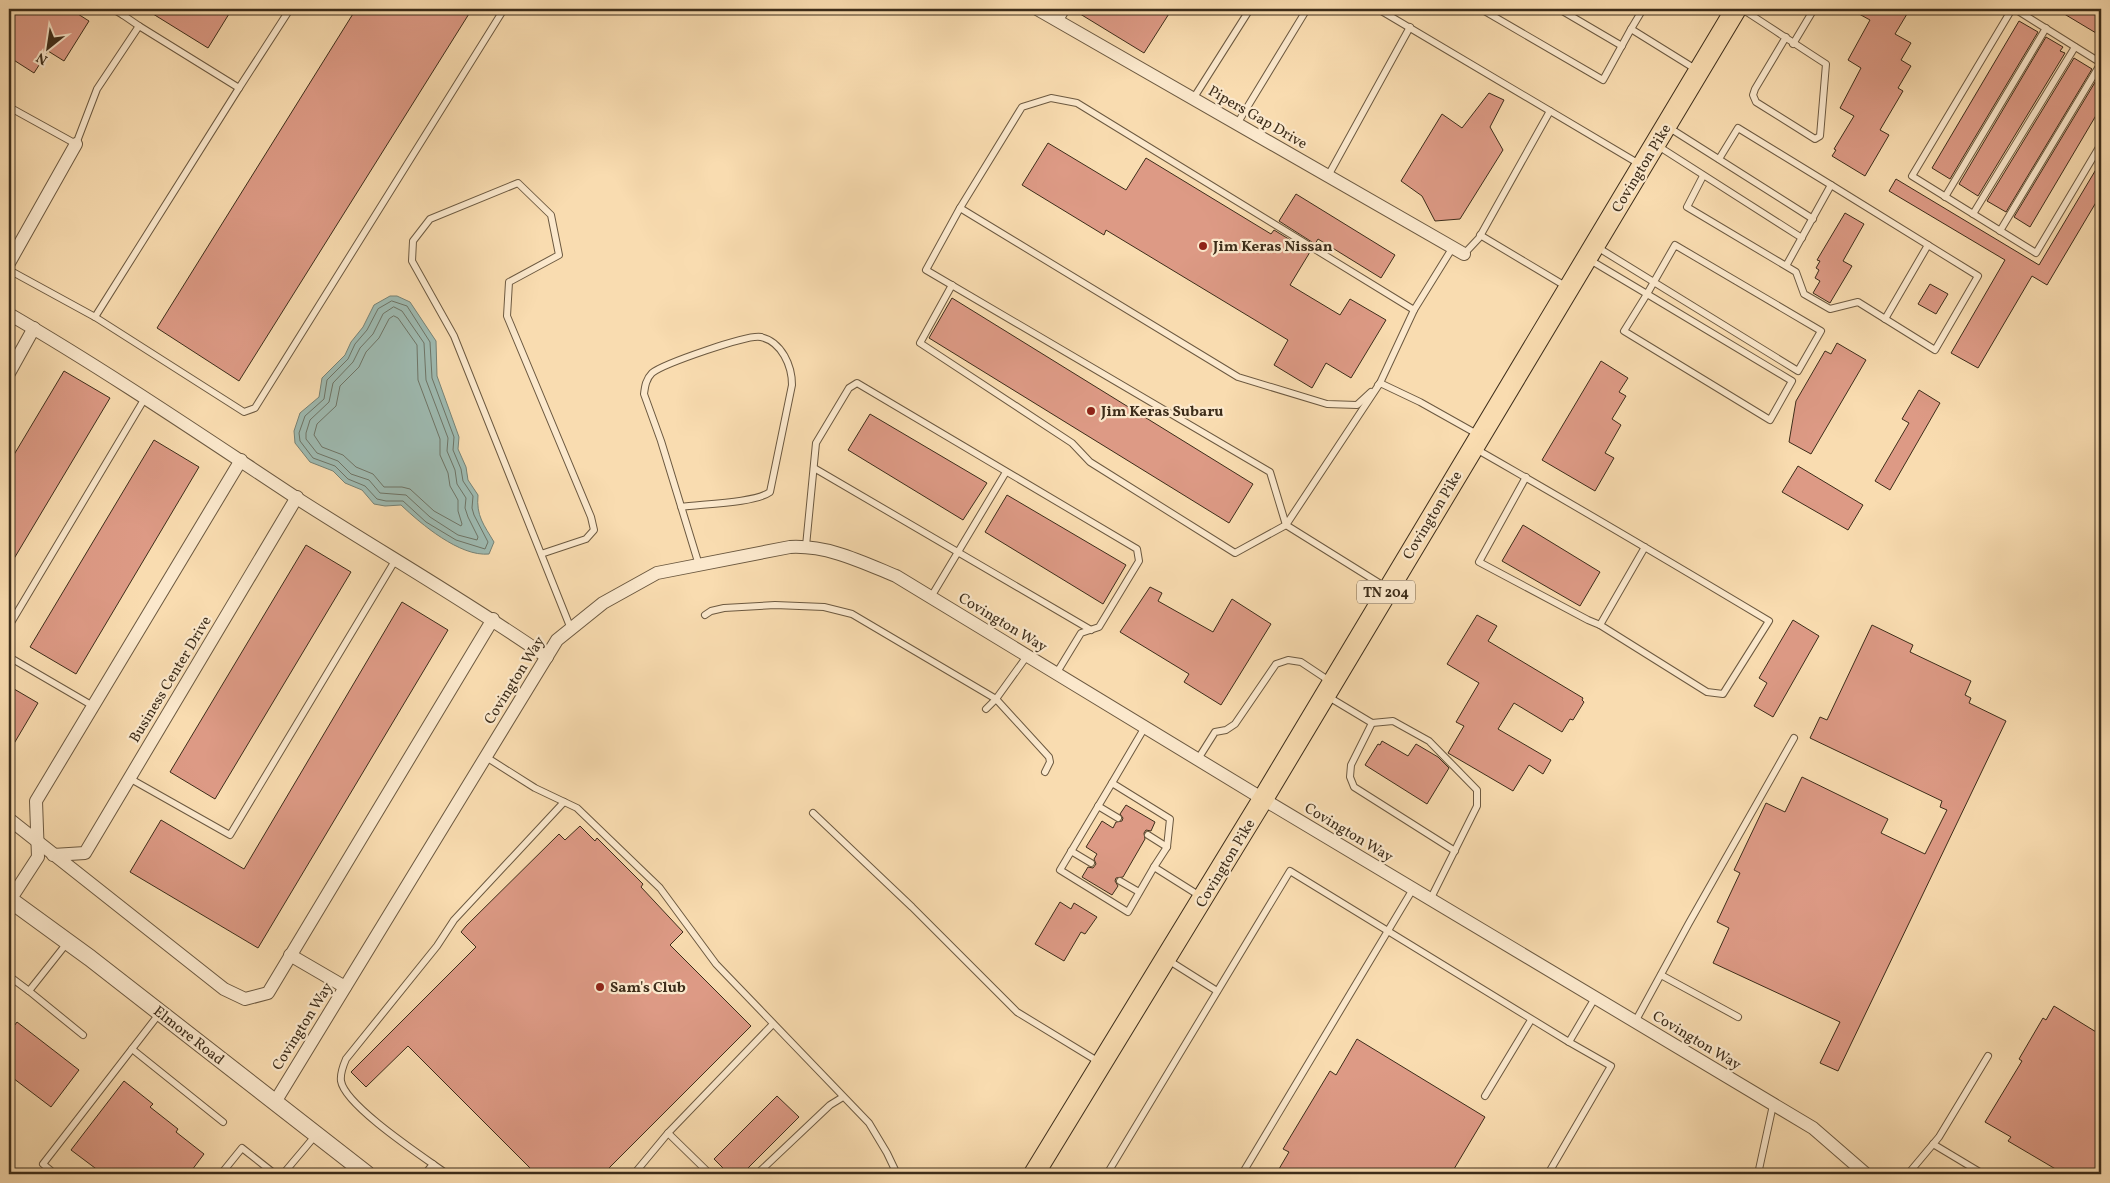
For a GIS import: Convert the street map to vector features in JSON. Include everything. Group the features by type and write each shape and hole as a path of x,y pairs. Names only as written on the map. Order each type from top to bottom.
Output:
{"main road":[{"name":"Covington Pike","path":"1034,1174 1263,800 1736,9"}],"street":[{"name":"Pipers Gap Drive","path":"1036,9 1458,251"},
{"path":"9,263 76,144"},
{"path":"9,314 493,619 547,657"},
{"path":"9,373 34,328"},
{"path":"9,899 38,857 36,801 241,460"},
{"name":"Business Center Drive","path":"38,857 85,852 297,497"},
{"name":"Covington Way","path":"275,1102 557,640 603,603 657,573 790,547 806,546 839,553 896,576 1263,800 1813,1128 1866,1174"},
{"path":"9,819 57,855 224,989 245,999 268,993 493,619"},
{"name":"Elmore Road","path":"9,899 68,942 367,1174"},
{"path":"290,955 346,987"}],"lane":[{"path":"113,9 239,88"},
{"path":"124,15 128,9"},
{"path":"95,317 290,9"},
{"path":"9,270 95,317 244,412 255,408 504,9"},
{"path":"1059,22 1067,9"},
{"path":"1193,99 1250,9"},
{"path":"1237,124 1307,9"},
{"path":"1378,9 1642,166"},
{"path":"1480,9 1603,80 1643,9"},
{"path":"1559,9 1622,46"},
{"path":"1742,9 1786,37 1793,44 1826,64 1820,136 1815,139 1756,102 1752,96 1786,37"},
{"path":"1793,44 1814,9"},
{"path":"2000,231 2101,63 2013,9 1912,176 1945,197 1973,214 2000,231 2036,253 2101,144"},
{"path":"9,108 76,144 97,89 139,26"},
{"path":"1328,176 1410,28"},
{"path":"1945,197 2046,28"},
{"path":"1631,29 1698,71"},
{"path":"1973,214 2075,47"},
{"path":"1388,589 1286,525 1270,472 926,270 960,208 1022,107 1052,98 1077,103 1414,310"},
{"path":"952,285 920,343 1072,443 1090,462 1235,553 1286,525 1380,383 1414,310 1458,251 1480,235 1550,111"},
{"path":"1666,126 1813,219"},
{"path":"1703,176 1687,207 1796,272 1804,294 1830,310 1858,302 1935,350 1978,276 1738,128 1719,159"},
{"path":"1654,144 1802,238"},
{"path":"541,554 586,539 594,530 591,517 507,316 508,282 559,255 551,215 518,183 430,219 413,241 412,261 454,336 541,554 571,629"},
{"path":"1786,266 1831,185"},
{"path":"960,208 1238,377 1327,404 1358,405 1380,383"},
{"path":"1480,235 1568,288"},
{"path":"1675,245 1821,332 1770,420 1624,331 1654,283 1675,245"},
{"path":"1885,319 1928,245"},
{"path":"1590,252 1654,283 1798,371"},
{"path":"1590,252 1646,294 1792,381"},
{"path":"682,507 752,499 764,496 770,492 792,384 792,371 788,360 768,340 756,336 698,353 659,368 648,379 644,394 661,441 699,564"},
{"path":"1380,383 1420,402 1526,477 1769,622 1723,694 1708,692 1600,625 1479,562 1526,477"},
{"path":"806,546 816,443 849,388 858,384 1137,549 1139,561 1099,627 1081,634 1056,674"},
{"path":"9,626 145,398"},
{"path":"814,468 1091,630"},
{"path":"931,597 1006,472"},
{"path":"1600,625 1645,547"},
{"path":"129,778 230,836 396,559"},
{"path":"705,615 711,611 724,608 775,604 824,606 852,614 996,699 1049,757 1050,762 1045,772"},
{"path":"986,709 996,699 1027,656"},
{"path":"9,657 93,706"},
{"path":"1198,760 1216,732 1226,730 1235,724 1276,664 1288,660 1300,662 1329,689 1372,723 1393,721 1429,741 1477,790 1477,806 1430,900"},
{"path":"1372,723 1351,765 1350,777 1354,787 1455,851"},
{"path":"1112,783 1170,819 1167,847 1128,912 1060,870 1071,851 1145,728"},
{"path":"1635,1022 1794,738"},
{"path":"486,757 525,782 577,808 660,888 716,964 869,1123 887,1152 897,1174"},
{"path":"446,1174 356,1106 341,1082 346,1059 436,946 454,920 564,802"},
{"path":"1098,806 1118,818"},
{"path":"813,813 912,907 1017,1012 1102,1064"},
{"path":"1148,835 1167,847"},
{"path":"1071,851 1091,863"},
{"path":"1154,868 1203,898"},
{"path":"1107,1174 1290,871 1531,1020 1611,1066 1548,1174"},
{"path":"1120,881 1139,892"},
{"path":"1242,1174 1414,890"},
{"path":"29,991 68,942"},
{"path":"1166,959 1217,991"},
{"path":"1661,975 1738,1017"},
{"path":"9,976 83,1035"},
{"path":"1568,1042 1595,998"},
{"path":"55,1174 43,1164 160,1013"},
{"path":"1485,1096 1531,1020"},
{"path":"634,1174 668,1133 773,1024"},
{"path":"132,1049 223,1122"},
{"path":"1908,1174 1932,1144 1988,1056"},
{"path":"757,1174 830,1105 843,1097"},
{"path":"1758,1174 1773,1105"},
{"path":"668,1133 710,1174"},
{"path":"284,1174 316,1134"},
{"path":"1932,1144 1983,1174"},
{"path":"221,1174 242,1148 275,1174"},
{"path":"425,1174 432,1164"}],"water":[{"path":"390,296 397,296 410,302 436,341 437,376 459,437 458,449 466,467 468,480 478,495 478,509 482,520 494,542 489,554 478,554 454,545 430,530 401,505 385,506 374,504 362,490 345,483 333,471 310,462 295,443 294,431 300,413 319,397 322,378 345,355 351,342 363,327 374,305"}],"building":[{"path":"9,9 70,9 89,21 64,61 48,51 34,73 9,57"},
{"path":"145,9 232,9 208,48"},
{"path":"356,9 472,9 239,381 157,328"},
{"path":"1072,9 1172,9 1144,53"},
{"path":"1850,9 1910,9 1895,34 1911,43 1901,60 1911,66 1898,88 1903,91 1880,130 1889,135 1865,176 1832,156 1836,150 1834,149 1854,116 1840,108 1861,68 1848,60 1870,20"},
{"path":"2056,9 2095,9 2101,13 2101,36"},
{"path":"2019,21 2038,32 1950,179 1932,168"},
{"path":"2046,37 2063,47 2060,51 2065,53 1978,196 1959,184"},
{"path":"2074,58 2092,69 2006,212 1987,201"},
{"path":"2100,74 2101,107 2030,227 2014,217"},
{"path":"1489,93 1504,100 1490,127 1503,150 1460,219 1435,221 1422,196 1401,181 1442,114 1462,128"},
{"path":"1048,143 1126,190 1146,158 1271,234 1274,230 1310,252 1290,285 1340,315 1350,299 1386,320 1351,378 1326,363 1312,388 1274,365 1288,340 1106,230 1104,235 1022,185"},
{"path":"2101,161 2101,194 2047,285 2032,276 1978,368 1951,353 2005,260 1889,191 1896,179 2039,265"},
{"path":"1296,194 1395,255 1381,278 1318,239 1315,244 1279,221"},
{"path":"1845,213 1864,224 1843,261 1852,266 1830,303 1813,293 1820,281 1815,278 1819,270 1816,268 1820,261 1817,260"},
{"path":"1930,284 1948,294 1936,314 1918,304"},
{"name":"Jim Keras Subaru","path":"952,298 1253,484 1229,523 929,338"},
{"path":"1837,343 1866,360 1811,454 1789,442 1796,401 1825,351 1831,354"},
{"path":"1601,361 1628,378 1619,392 1626,396 1612,419 1621,425 1605,453 1614,458 1595,491 1542,460"},
{"path":"64,371 110,398 9,567 9,463"},
{"path":"1919,390 1940,403 1890,490 1875,481 1909,423 1902,419"},
{"path":"870,414 987,483 963,520 848,450"},
{"path":"154,440 199,467 76,674 30,647"},
{"path":"1798,466 1863,505 1848,530 1782,492"},
{"path":"1007,495 1126,565 1103,604 985,532"},
{"path":"1523,525 1600,572 1580,606 1502,561"},
{"path":"306,545 351,572 215,799 170,772"},
{"path":"1150,587 1162,593 1158,601 1213,632 1232,599 1271,624 1221,705 1184,682 1189,674 1120,632"},
{"path":"402,602 448,630 258,948 130,872 161,820 244,869"},
{"path":"1477,615 1497,626 1488,641 1583,698 1584,702 1573,720 1570,719 1562,732 1514,703 1498,729 1551,760 1543,774 1529,765 1513,791 1448,753 1464,726 1456,722 1479,683 1447,664"},
{"path":"1793,620 1819,636 1773,717 1754,706 1767,683 1759,678"},
{"path":"1872,625 1913,645 1910,652 1971,681 1965,695 1971,698 1969,703 2006,721 1838,1071 1820,1063 1840,1022 1713,963 1729,928 1717,922 1740,873 1734,870 1766,803 1785,812 1802,777 1888,819 1881,833 1925,854 1947,810 1940,807 1942,801 1810,738 1820,717 1827,720"},
{"path":"9,686 38,703 9,752"},
{"path":"1382,741 1408,756 1416,744 1438,757 1449,768 1427,804 1365,765 1378,744 1380,745"},
{"path":"1126,805 1155,822 1151,831 1146,830 1144,833 1145,839 1123,877 1116,878 1115,881 1118,886 1112,895 1082,877 1088,867 1093,868 1096,864 1094,859 1097,854 1086,847 1102,821 1113,828 1116,822 1122,821 1123,818 1120,814"},
{"path":"580,826 595,841 597,838 643,884 641,887 683,932 670,945 751,1026 603,1174 536,1174 408,1046 366,1087 351,1072 476,947 461,932 466,926 559,834 565,840"},
{"path":"1060,902 1071,909 1074,903 1097,917 1085,934 1081,932 1064,961 1035,944"},
{"path":"2054,1006 2101,1035 2101,1174 2064,1174 2008,1141 2011,1137 1985,1122 2022,1061 2019,1059 2043,1018 2046,1020"},
{"path":"17,1022 79,1070 51,1107 9,1075 9,1033"},
{"path":"1357,1039 1485,1117 1451,1174 1276,1174 1289,1152 1283,1149 1330,1071 1336,1075"},
{"path":"124,1081 153,1104 150,1107 178,1129 176,1132 204,1154 189,1174 103,1174 71,1150"},
{"path":"777,1096 799,1117 742,1174 729,1174 714,1159"}],"place":[{"name":"Jim Keras Nissan","path":"1203,246"},
{"name":"Jim Keras Subaru","path":"1091,411"},
{"name":"Sam's Club","path":"600,987"}]}
